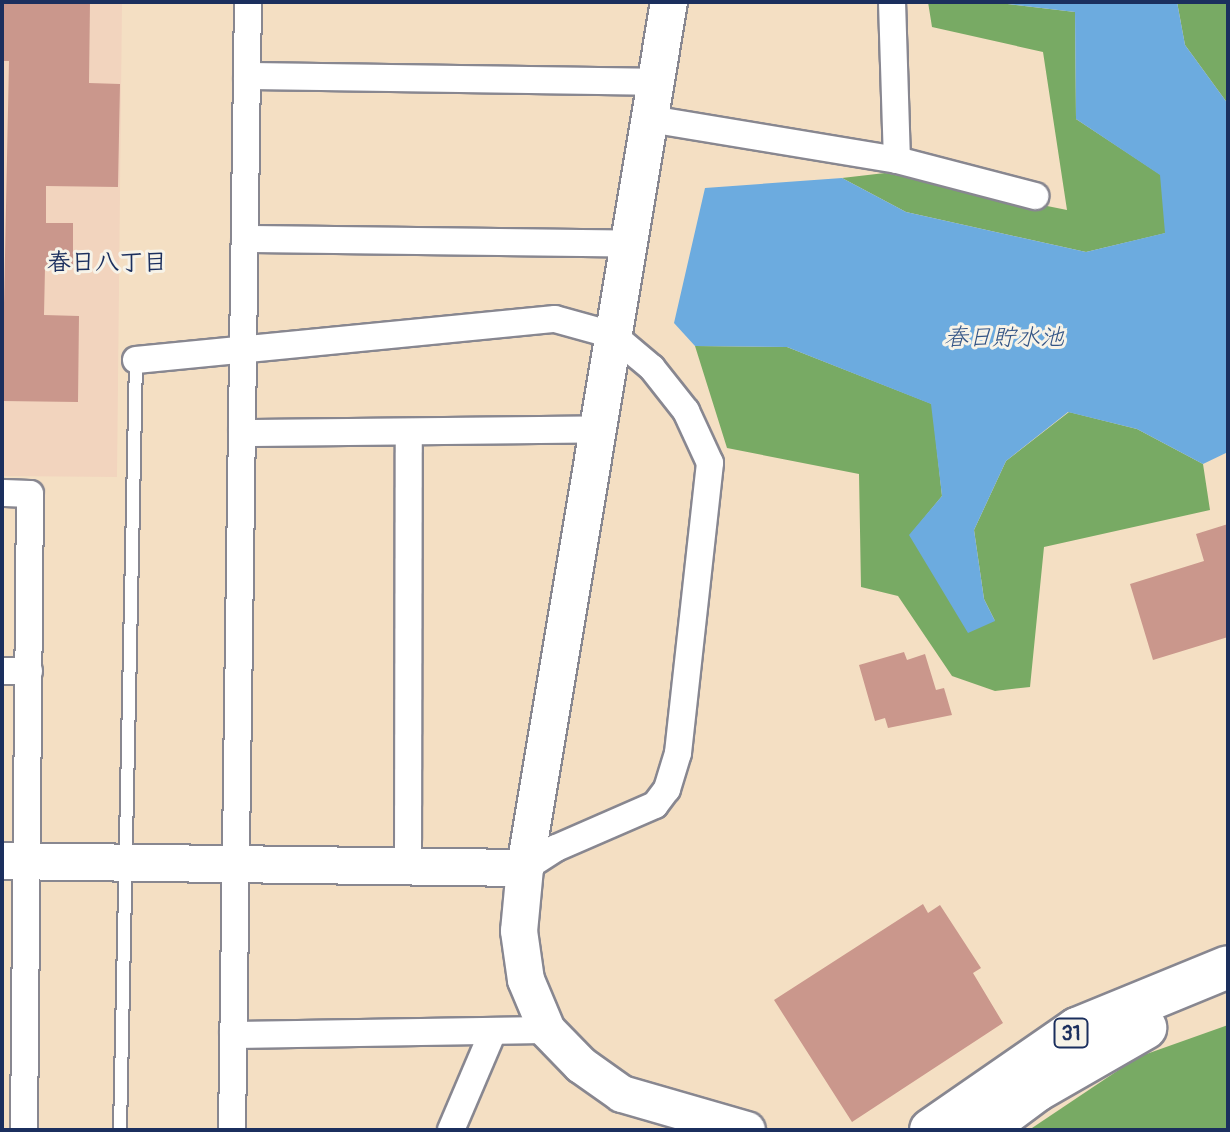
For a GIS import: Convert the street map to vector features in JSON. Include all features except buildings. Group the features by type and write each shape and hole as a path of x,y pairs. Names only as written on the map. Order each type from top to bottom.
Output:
{"main road":[{"name":"31","path":"931,1130 1077,1029 1228,967"},
{"name":"31","path":"983,1130 1112,1043 1228,994"}],"street":[{"path":"232,1130 248,2"},
{"path":"669,2 525,868 521,944 526,980 547,1030 581,1065 622,1094 747,1130"},
{"path":"892,2 897,160"},
{"path":"247,76 655,82"},
{"path":"650,119 897,160 1035,196"},
{"path":"245,239 630,244"},
{"path":"14,861 525,868 556,848 655,805 667,789 678,753 710,463 686,411 652,368 613,335 555,319 244,352 136,360"},
{"path":"242,433 598,429"},
{"path":"408,865 409,432"},
{"path":"2,493 30,494 29,671 14,861 14,1038 24,1130"},
{"path":"2,671 29,671"},
{"path":"233,1035 492,1034 547,1030"},
{"path":"451,1130 492,1034"}],"lane":[{"path":"120,1130 136,360"}],"shaded area":[{"path":"2,2 122,2 117,477 2,476"}],"green space":[{"path":"928,2 991,2 1075,12 1076,119 1161,175 1166,233 1086,252 906,212 842,178 885,173 1067,210 1043,52 932,27"},
{"path":"1177,2 1228,2 1228,104 1185,45"},
{"path":"695,346 787,347 932,404 942,496 910,535 995,621 984,599 974,530 1006,461 1069,412 1137,429 1203,464 1210,510 1044,547 1030,687 995,691 952,676 898,596 861,587 859,474 727,448"},
{"path":"1228,1025 1228,1130 1029,1130 1138,1057"}],"water":[{"name":"春日貯水池","path":"991,2 1177,2 1185,45 1228,104 1228,452 1203,464 1137,429 1068,412 1006,461 974,530 984,599 995,621 968,633 909,535 942,496 931,404 787,347 695,346 674,323 705,188 842,178 906,212 1086,252 1165,233 1160,175 1076,119 1075,12"}],"district":[{"name":"春日八丁目","path":"107,263"}]}
